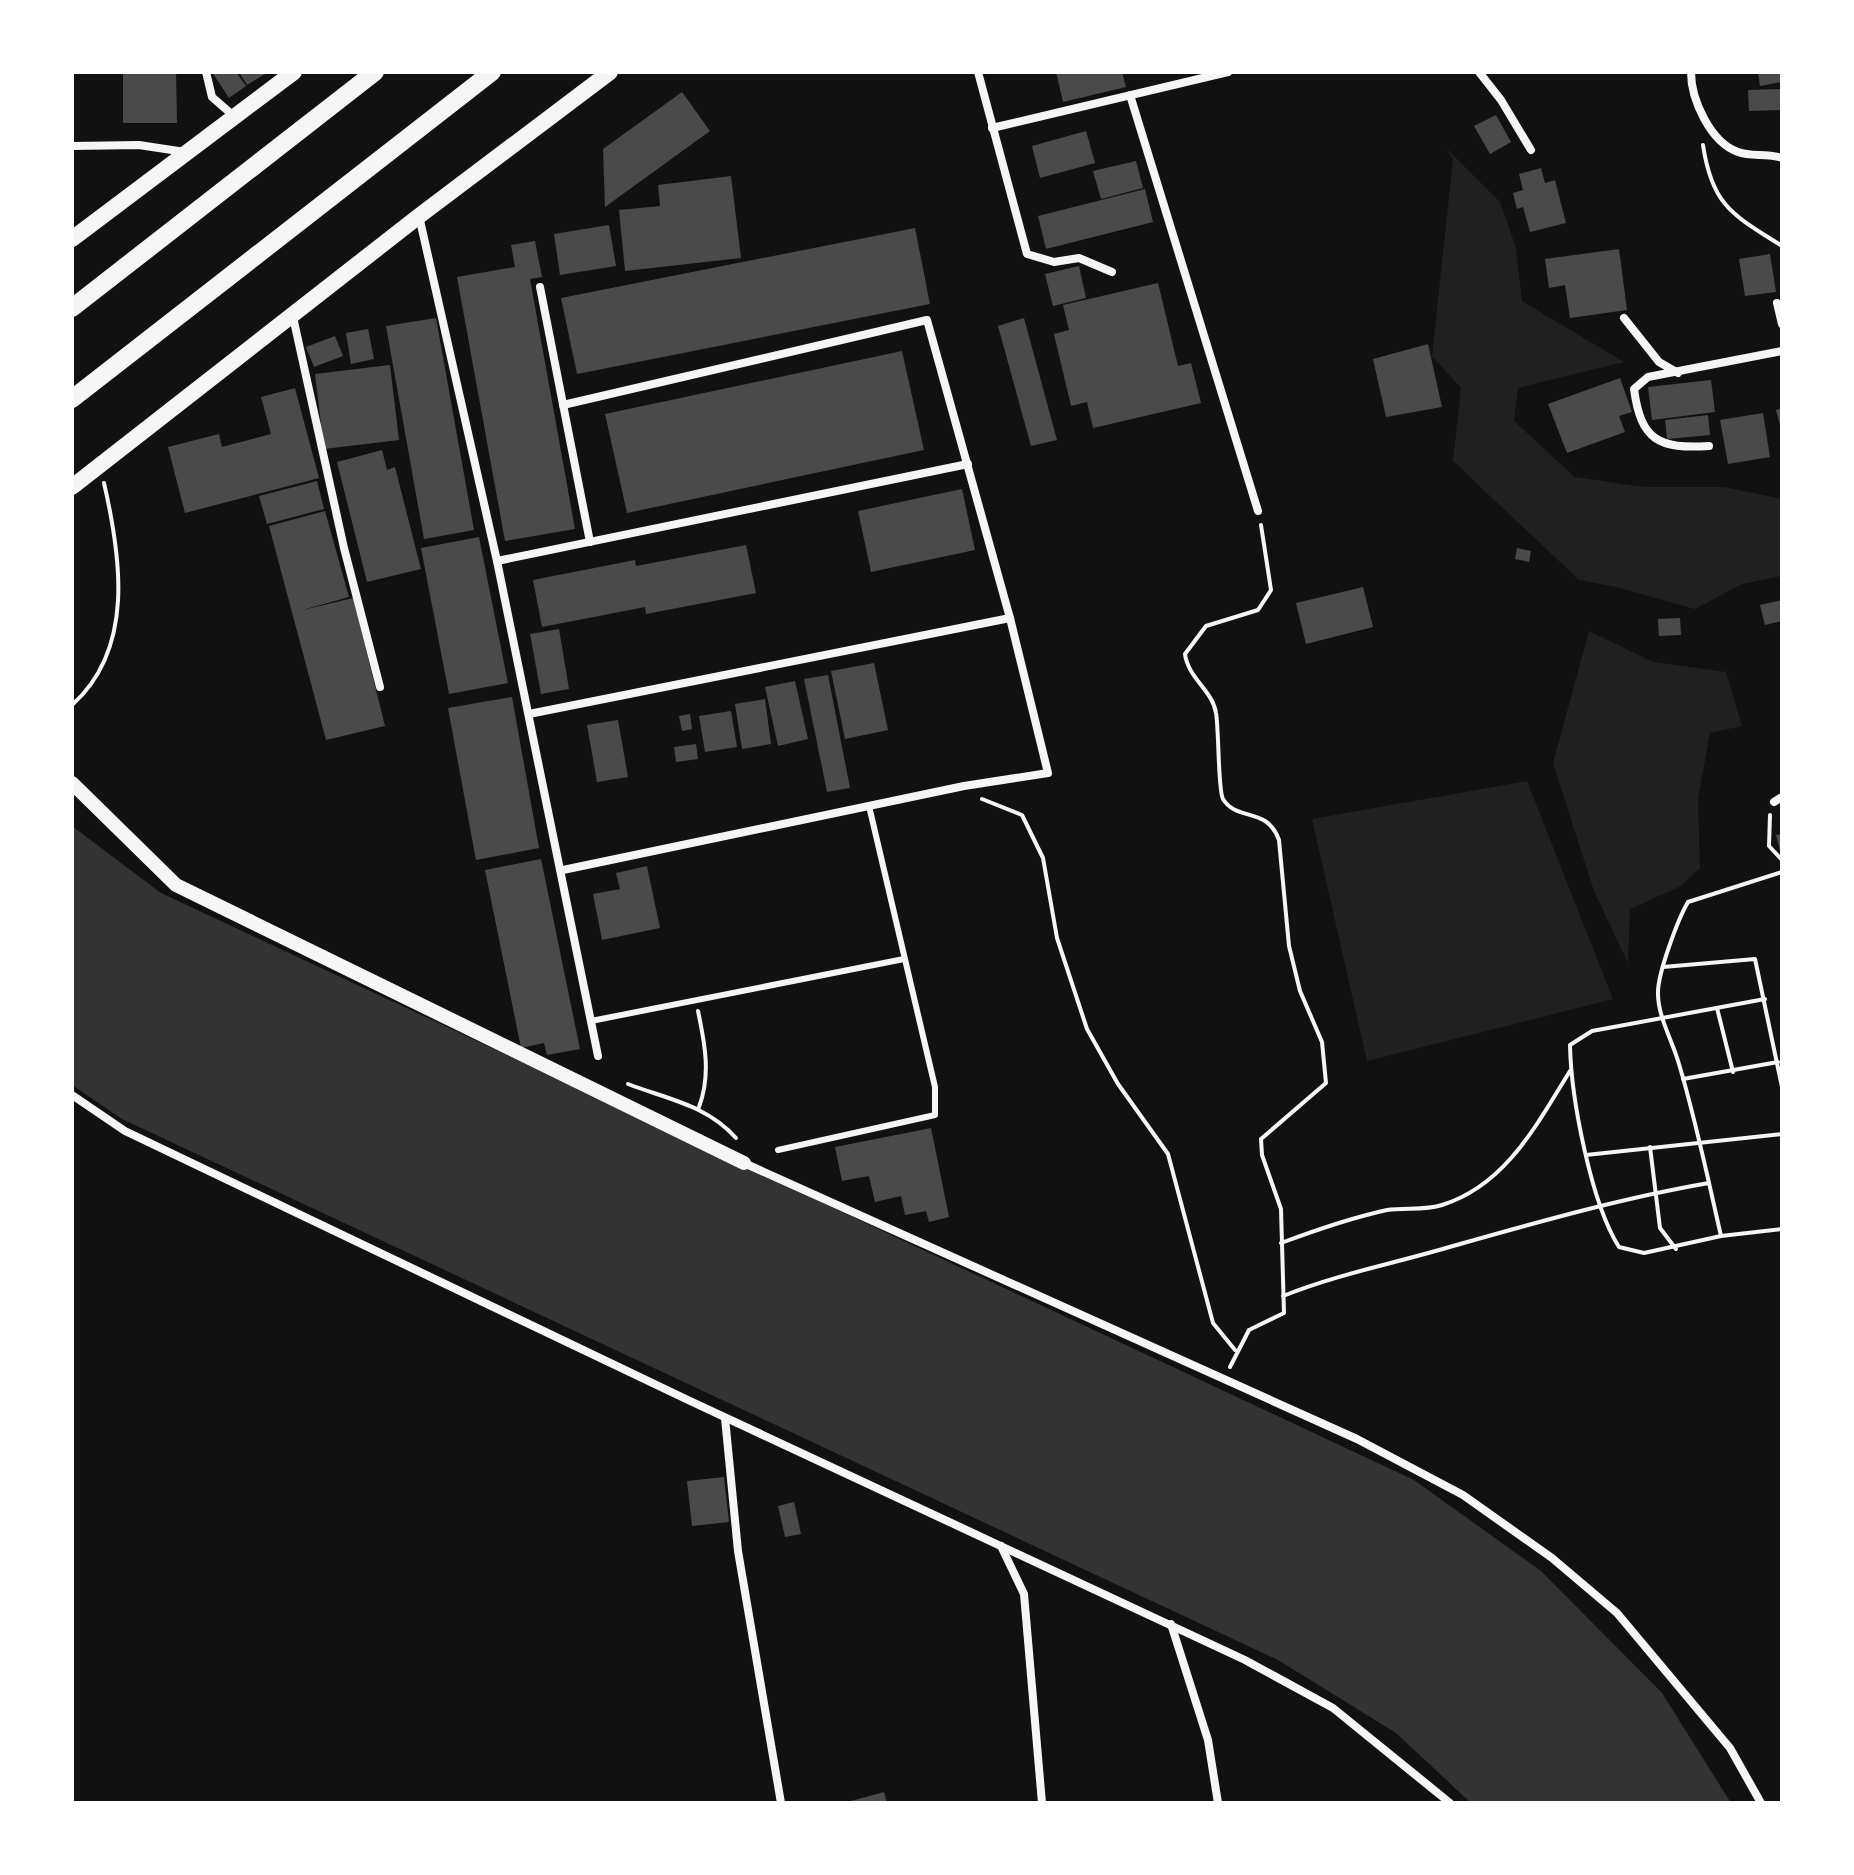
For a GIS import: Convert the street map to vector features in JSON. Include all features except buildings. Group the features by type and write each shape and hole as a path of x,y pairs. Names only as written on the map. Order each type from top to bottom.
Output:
{"main road":[{"path":"74,236 237,119 294,72"},
{"path":"72,308 375,72"},
{"path":"72,399 492,72"},
{"path":"72,487 419,216 610,72"}],"street":[{"path":"206,72 212,97 237,119"},
{"path":"978,72 1027,254 1054,262 1079,258 1112,272"},
{"path":"992,128 1228,72"},
{"path":"1479,72 1501,100 1531,150"},
{"path":"1691,72 1691,88 1721,143 1740,153 1767,153 1782,158"},
{"path":"1130,95 1258,511"},
{"path":"72,146 139,145 186,153"},
{"path":"419,216 563,870 598,1056"},
{"path":"540,287 590,542"},
{"path":"1777,303 1782,324"},
{"path":"293,317 344,548 380,687"},
{"path":"1624,318 1659,362 1678,373"},
{"path":"563,405 927,320 1010,618 1048,773 964,786 563,870"},
{"path":"1709,446 1683,448 1661,444 1647,432 1637,410 1634,389 1648,377 1782,351"},
{"path":"497,561 968,464"},
{"path":"529,714 1010,618"},
{"path":"72,783 176,885 744,1163 1357,1439 1463,1495 1552,1558 1617,1613 1677,1680 1730,1748 1761,1803"},
{"path":"72,1095 125,1131 725,1418 1171,1624 1333,1708 1450,1803"},
{"path":"725,1418 738,1551 781,1803"},
{"path":"1001,1545 1024,1594 1042,1803"},
{"path":"1171,1624 1208,1740 1218,1803"}],"lane":[{"path":"778,1150 935,1115 935,1087 869,806"},
{"path":"591,1021 904,959"}],"path":[{"path":"1701,134 1713,189 1747,224 1782,246"},
{"path":"72,705 83,695 102,666 116,627 119,582 116,537 100,465"},
{"path":"1225,1380 1236,1350 1249,1330 1284,1313 1281,1209 1262,1155 1261,1139 1326,1083 1322,1042 1300,991 1289,946 1282,859 1275,828 1253,813 1232,809 1221,797 1216,710 1187,665 1185,654 1206,626 1258,610 1271,590 1258,511"},
{"path":"964,786 990,805 1022,815 1043,858 1057,938 1087,1029 1118,1084 1168,1154 1213,1323 1236,1350"},
{"path":"1778,799 1768,824 1769,846 1782,860"},
{"path":"1721,1236 1683,1079 1657,995 1663,967 1673,946 1676,923 1688,902 1782,872"},
{"path":"1663,967 1755,959 1782,1087"},
{"path":"1765,999 1592,1031 1570,1045 1571,1071 1599,1206 1604,1223 1619,1247 1644,1253 1676,1249 1721,1236 1782,1229"},
{"path":"695,1001 705,1043 707,1086 699,1107"},
{"path":"1717,1008 1733,1072"},
{"path":"1683,1079 1778,1062"},
{"path":"1281,1243 1332,1223 1390,1210 1440,1206 1482,1186 1523,1148 1571,1071"},
{"path":"1586,1155 1782,1134"},
{"path":"1650,1147 1653,1193 1660,1228 1676,1249"},
{"path":"1283,1296 1331,1277 1599,1206 1709,1183"}],"shaded area":[{"path":"1445,147 1500,202 1516,248 1522,301 1624,362 1518,388 1514,421 1575,477 1643,487 1724,487 1782,499 1781,576 1742,584 1695,609 1579,580 1453,461 1461,388 1432,356 1453,159"},
{"path":"1589,631 1653,662 1726,672 1742,726 1710,733 1698,799 1700,868 1681,886 1630,909 1628,963 1594,891 1553,763"},
{"path":"1527,781 1613,999 1367,1061 1312,819"},
{"path":"72,826 161,893 1414,1480 1541,1571 1662,1693 1731,1803 1471,1803 1396,1733 1278,1660 122,1119 72,1085"}]}
